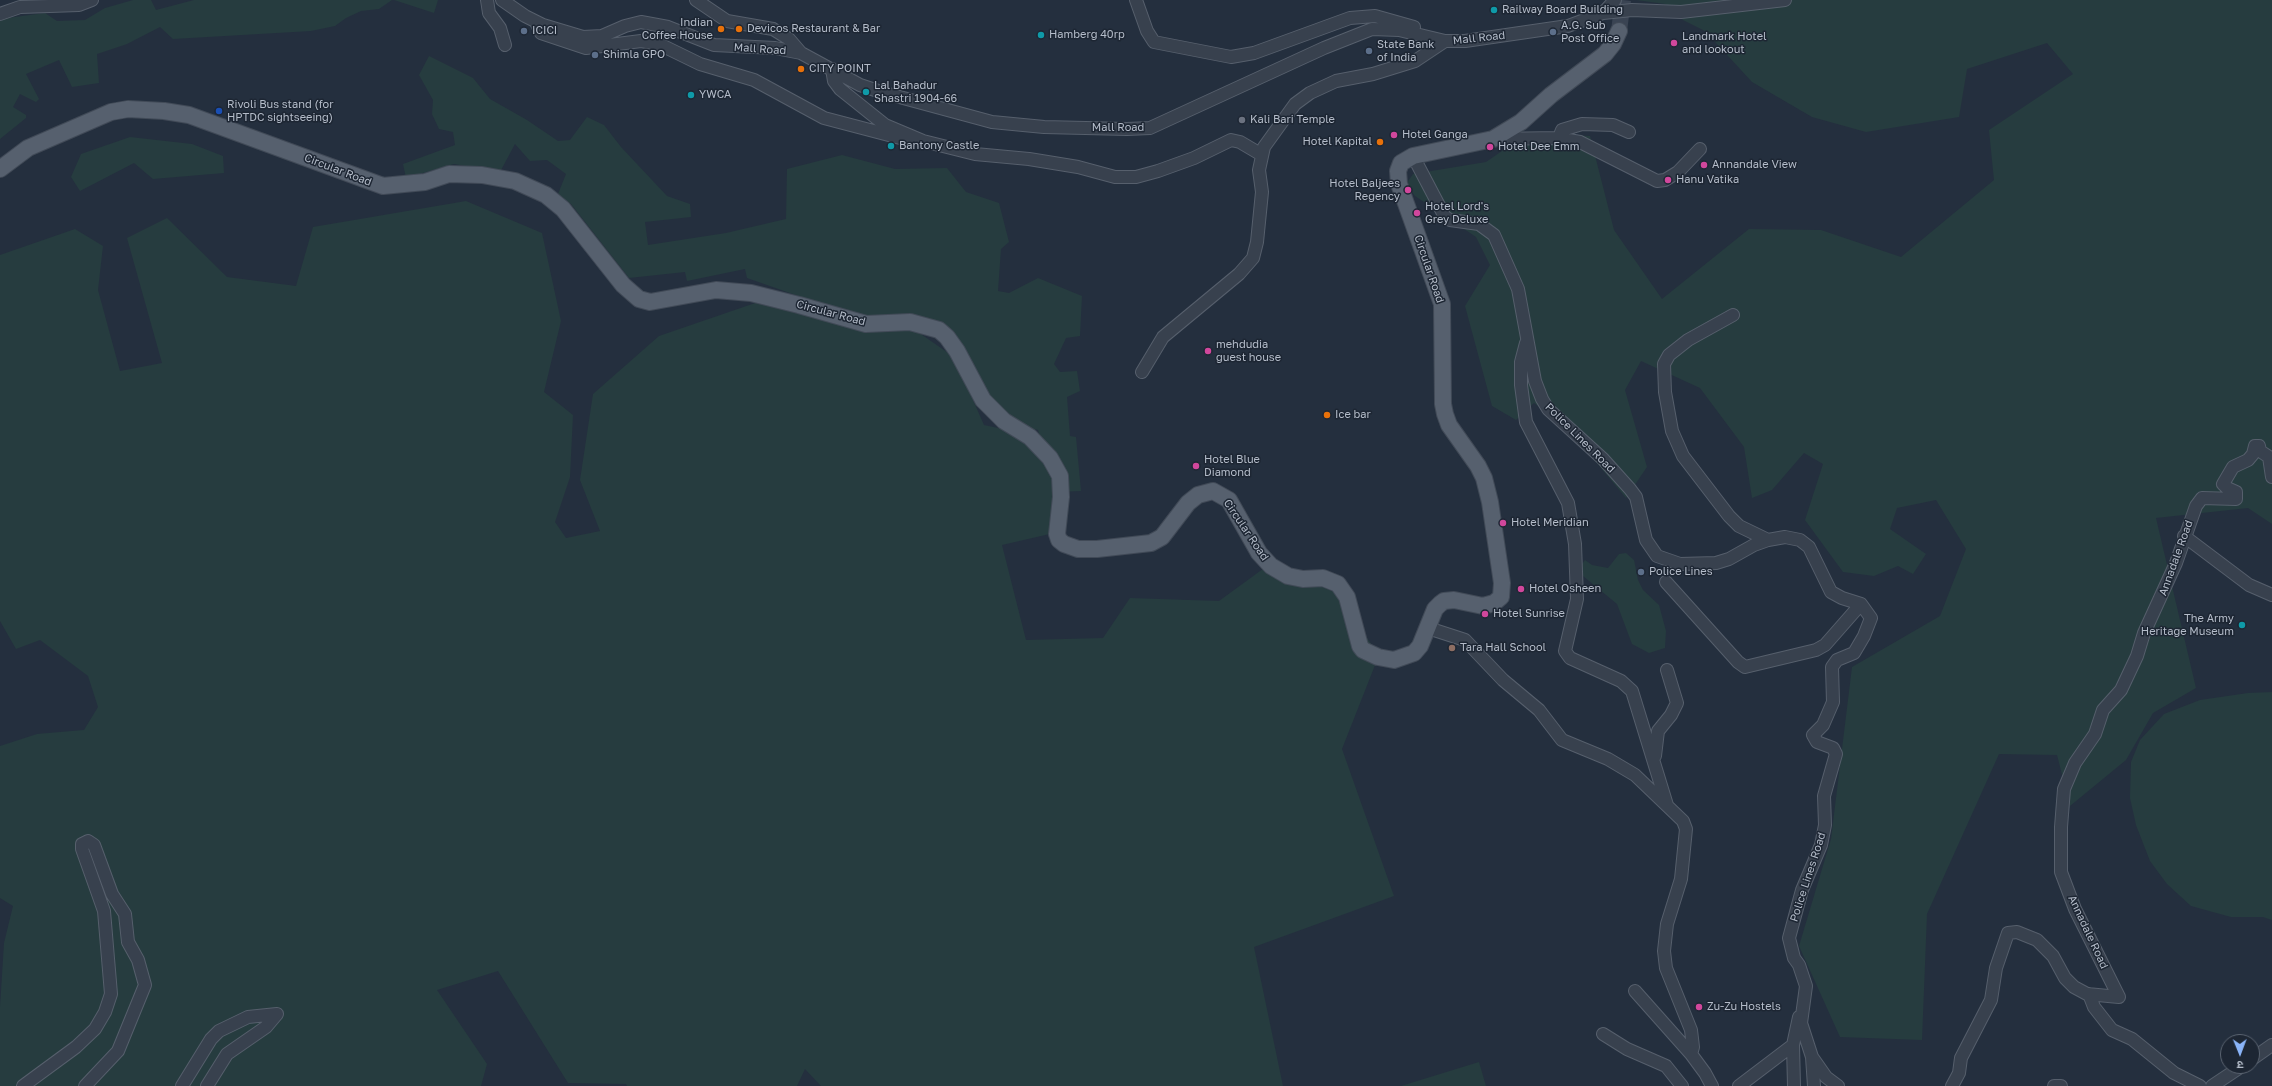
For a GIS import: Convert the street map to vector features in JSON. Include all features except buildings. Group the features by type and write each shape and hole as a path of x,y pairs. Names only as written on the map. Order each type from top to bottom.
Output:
{"main road":[{"path":"1413,156 1493,138 1521,122 1550,95 1605,54 1613,44 1619,31"},
{"name":"Circular Road","path":"0,169 28,148 111,112 128,109 144,109 189,115 383,186 426,182 450,174 482,175 515,181 546,196 563,209 623,285 639,299 650,302 660,302 716,290 751,293 866,324 910,322 939,330 948,337 957,351 983,400 1004,421 1030,437 1050,458 1060,476 1061,497 1057,534 1059,540 1064,544 1078,549 1096,549 1151,543 1162,537 1188,503 1198,495 1213,491 1229,500 1259,553 1271,566 1288,576 1331,580 1344,590 1360,646 1366,653 1386,659 1401,658 1414,652 1420,646 1435,609 1444,601 1454,600 1483,606 1494,603 1501,597 1502,583 1490,502 1484,478 1478,466 1449,425 1444,414 1442,404 1442,304 1398,178 1401,163 1413,156"}],"street":[{"path":"0,14 23,3 79,5 92,0"},
{"path":"487,0 488,13 500,28 505,45"},
{"path":"696,0 727,21 773,29 790,39 801,53"},
{"path":"1136,0 1147,31 1154,42 1231,57 1254,53 1350,18 1363,16 1375,16 1404,23 1423,32 1427,38"},
{"path":"1603,13 1615,0"},
{"name":"Mall Road","path":"500,1 536,22 562,31 591,38 602,36 625,26 641,22 657,24 689,34 714,45 776,48 801,53 860,85 894,97 992,122 1044,127 1138,129 1150,128 1310,54 1372,29 1399,30 1427,38 1445,41 1465,41 1568,26 1603,13 1632,10 1681,12 1785,0"},
{"path":"536,22 541,33 586,48 641,41 654,43 700,64 754,80 824,118 901,139 923,141"},
{"path":"1142,372 1163,337 1239,274 1252,258 1259,224 1262,192 1259,170 1264,147 1287,113 1295,104 1310,93 1336,81 1381,72 1415,60 1445,41"},
{"path":"832,69 834,80 840,89 884,125 923,141 975,154 1029,159 1078,167 1115,177 1136,177 1158,171 1194,158 1231,140 1240,142 1262,155"},
{"path":"1562,139 1560,135 1562,130 1582,124 1613,126 1629,132"},
{"path":"1493,138 1562,139 1580,142 1602,151 1620,163 1657,181 1665,180 1678,172 1700,149"},
{"name":"Police Lines Road","path":"1413,156 1445,217 1450,220 1479,224 1494,235 1516,280 1535,381 1542,399 1548,409 1603,459 1636,497 1646,540 1657,556 1680,564 1716,563 1729,559 1754,545 1768,540 1785,538 1800,540 1808,547 1831,592 1842,598 1861,604 1868,613 1870,621 1854,653 1837,660 1832,667 1832,707 1823,725 1813,735 1817,742 1833,748 1836,754 1824,796 1825,826 1821,845 1802,890 1788,938 1794,958 1799,965 1806,986 1801,1023 1812,1057 1814,1086"},
{"path":"1733,315 1688,340 1669,355 1664,364 1665,392 1672,431 1683,456 1729,516 1739,526 1768,540"},
{"path":"1527,336 1521,362 1521,377 1526,422 1568,503 1575,544 1577,592 1565,651 1570,658 1622,681 1632,691 1667,806"},
{"name":"Annadale Road","path":"2089,994 2118,997 2075,909 2061,872 2061,827 2064,789 2075,763 2095,734 2103,710 2121,690 2137,656 2144,634 2176,563 2184,536 2196,506 2202,498 2236,499 2236,492 2227,488 2223,484 2226,475 2233,468 2248,460 2253,454 2255,446 2259,446 2260,451 2269,456 2272,477"},
{"path":"2184,536 2249,585 2272,595"},
{"path":"1666,582 1738,662 1745,667 1816,650 1825,645 1861,604"},
{"path":"1428,628 1452,634 1465,640 1503,680 1539,710 1562,740 1624,768 1635,775 1683,821 1686,829 1681,879 1667,924 1664,951 1666,968 1691,1030 1693,1047 1691,1054"},
{"path":"1655,763 1658,731 1671,715 1677,703 1667,670"},
{"path":"23,1086 76,1047 95,1029 105,1012 111,994 104,911 82,849 82,844 88,841 94,845 112,894 124,914 128,942 138,960 145,985 118,1051 85,1086"},
{"path":"1952,1086 1959,1073 1961,1058 1991,1000 1995,974 2008,933 2017,932 2037,940 2053,956 2068,981 2074,987 2089,994 2094,1007 2112,1030 2132,1039 2174,1073 2200,1086"},
{"path":"1635,991 1691,1054 1712,1086"},
{"path":"1794,1086 1793,1044 1796,1026 1802,1009"},
{"path":"182,1086 211,1039 219,1031 248,1017 277,1014 266,1026 227,1054 207,1086"},
{"path":"1603,1034 1627,1049 1666,1066 1682,1086"},
{"path":"1739,1086 1793,1044"},
{"path":"2260,1053 2272,1045"},
{"path":"1812,1057 1826,1077 1838,1086"},
{"path":"2212,1086 2230,1074"},
{"path":"2054,1086 2061,1086"}],"green space":[{"path":"133,0 151,0 156,10 194,0 392,0 379,9 361,11 346,18 335,26 311,31 173,39 160,27 127,44 97,54 99,83 72,87 59,60 26,74 39,99 36,102 20,94 13,107 26,115 26,118 0,139 0,21 7,18 45,13 57,21 85,20 105,8"},
{"path":"394,0 438,0 434,13"},
{"path":"1636,0 2272,0 2272,524 2248,508 2156,518 2196,688 2153,713 2126,760 2070,806 2057,755 1999,754 1927,914 1922,1040 1840,1037 1799,946 1831,839 1852,667 1940,616 1966,549 1936,500 1897,508 1890,529 1926,554 1913,574 1898,566 1874,576 1843,572 1805,520 1823,464 1804,453 1772,490 1752,498 1744,447 1700,388 1641,361 1625,390 1647,467 1626,498 1571,432 1534,403 1516,420 1492,406 1465,306 1490,265 1476,237 1415,196 1406,184 1413,174 1486,162 1528,133 1590,136 1614,230 1662,299 1749,229 1821,230 1901,257 1994,180 1989,130 2073,74 2047,43 1967,69 1959,117 1866,132 1812,117 1752,82 1705,31 1683,20 1665,4"},
{"path":"429,56 473,78 490,99 527,120 558,141 570,140 587,117 604,125 621,147 667,196 690,204 691,217 645,222 648,245 726,233 786,219 787,169 842,155 895,169 947,168 966,192 999,203 1009,242 1001,249 998,291 1009,293 1038,278 1082,296 1080,336 1066,338 1054,364 1060,372 1077,371 1080,391 1067,397 1070,436 1076,437 1081,491 1058,492 1054,533 1002,545 1026,640 1103,638 1130,598 1219,601 1267,566 1335,592 1379,655 1342,749 1394,896 1254,947 1283,1086 821,1086 805,1069 797,1086 627,1086 626,1084 568,1083 498,971 437,990 487,1064 481,1086 0,1086 0,1007 4,943 13,906 0,898 0,746 37,734 84,730 98,707 88,676 40,640 16,649 0,621 0,255 75,229 103,246 98,290 120,371 162,363 127,238 167,218 227,277 296,286 313,227 466,201 542,233 561,321 544,392 573,415 570,477 555,522 566,538 600,531 580,480 593,394 659,336 761,301 865,331 915,330 954,357 984,425 1032,435 1056,488 1038,430 992,419 959,348 922,320 867,320 747,278 745,269 687,281 685,272 629,278 571,204 558,194 566,174 547,160 530,161 515,144 500,172 454,164 406,178 403,164 455,145 453,132 439,129 432,114 433,100 419,75"},
{"path":"130,137 192,144 223,156 224,173 153,179 134,163 80,191 71,177 81,154"},
{"path":"1626,553 1634,560 1638,580 1643,590 1659,605 1666,631 1665,648 1649,653 1632,644 1617,604 1583,576 1582,564 1585,560 1592,565 1608,568 1619,554"},
{"path":"2272,692 2272,920 2263,917 2231,917 2191,906 2167,884 2150,861 2136,825 2130,798 2131,762 2140,740 2164,714 2200,700 2248,693"},
{"path":"1479,1062 1486,1086 1401,1086"}],"tunnel":[{"path":"1619,31 1623,0"}],"place":[{"name":"Railway Board Building","path":"1494,10"},
{"name":"Indian Coffee House","path":"721,29"},
{"name":"Devicos Restaurant & Bar","path":"739,29"},
{"name":"ICICI","path":"524,31"},
{"name":"A.G. Sub Post Office","path":"1553,32"},
{"name":"Hamberg 40rp","path":"1041,35"},
{"name":"Landmark Hotel and lookout","path":"1674,43"},
{"name":"State Bank of India","path":"1369,51"},
{"name":"Shimla GPO","path":"595,55"},
{"name":"CITY POINT","path":"801,69"},
{"name":"Lal Bahadur Shastri 1904-66","path":"866,92"},
{"name":"YWCA","path":"691,95"},
{"name":"Rivoli Bus stand (for HPTDC sightseeing)","path":"219,111"},
{"name":"Kali Bari Temple","path":"1242,120"},
{"name":"Hotel Ganga","path":"1394,135"},
{"name":"Hotel Kapital","path":"1380,142"},
{"name":"Bantony Castle","path":"891,146"},
{"name":"Hotel Dee Emm","path":"1490,147"},
{"name":"Annandale View","path":"1704,165"},
{"name":"Hanu Vatika","path":"1668,180"},
{"name":"Hotel Baljees Regency","path":"1408,190"},
{"name":"Hotel Lord's Grey Deluxe","path":"1417,213"},
{"name":"mehdudia guest house","path":"1208,351"},
{"name":"Ice bar","path":"1327,415"},
{"name":"Hotel Blue Diamond","path":"1196,466"},
{"name":"Hotel Meridian","path":"1503,523"},
{"name":"Police Lines","path":"1641,572"},
{"name":"Hotel Osheen","path":"1521,589"},
{"name":"Hotel Sunrise","path":"1485,614"},
{"name":"The Army Heritage Museum","path":"2242,625"},
{"name":"Tara Hall School","path":"1452,648"},
{"name":"Zu-Zu Hostels","path":"1699,1007"}]}
